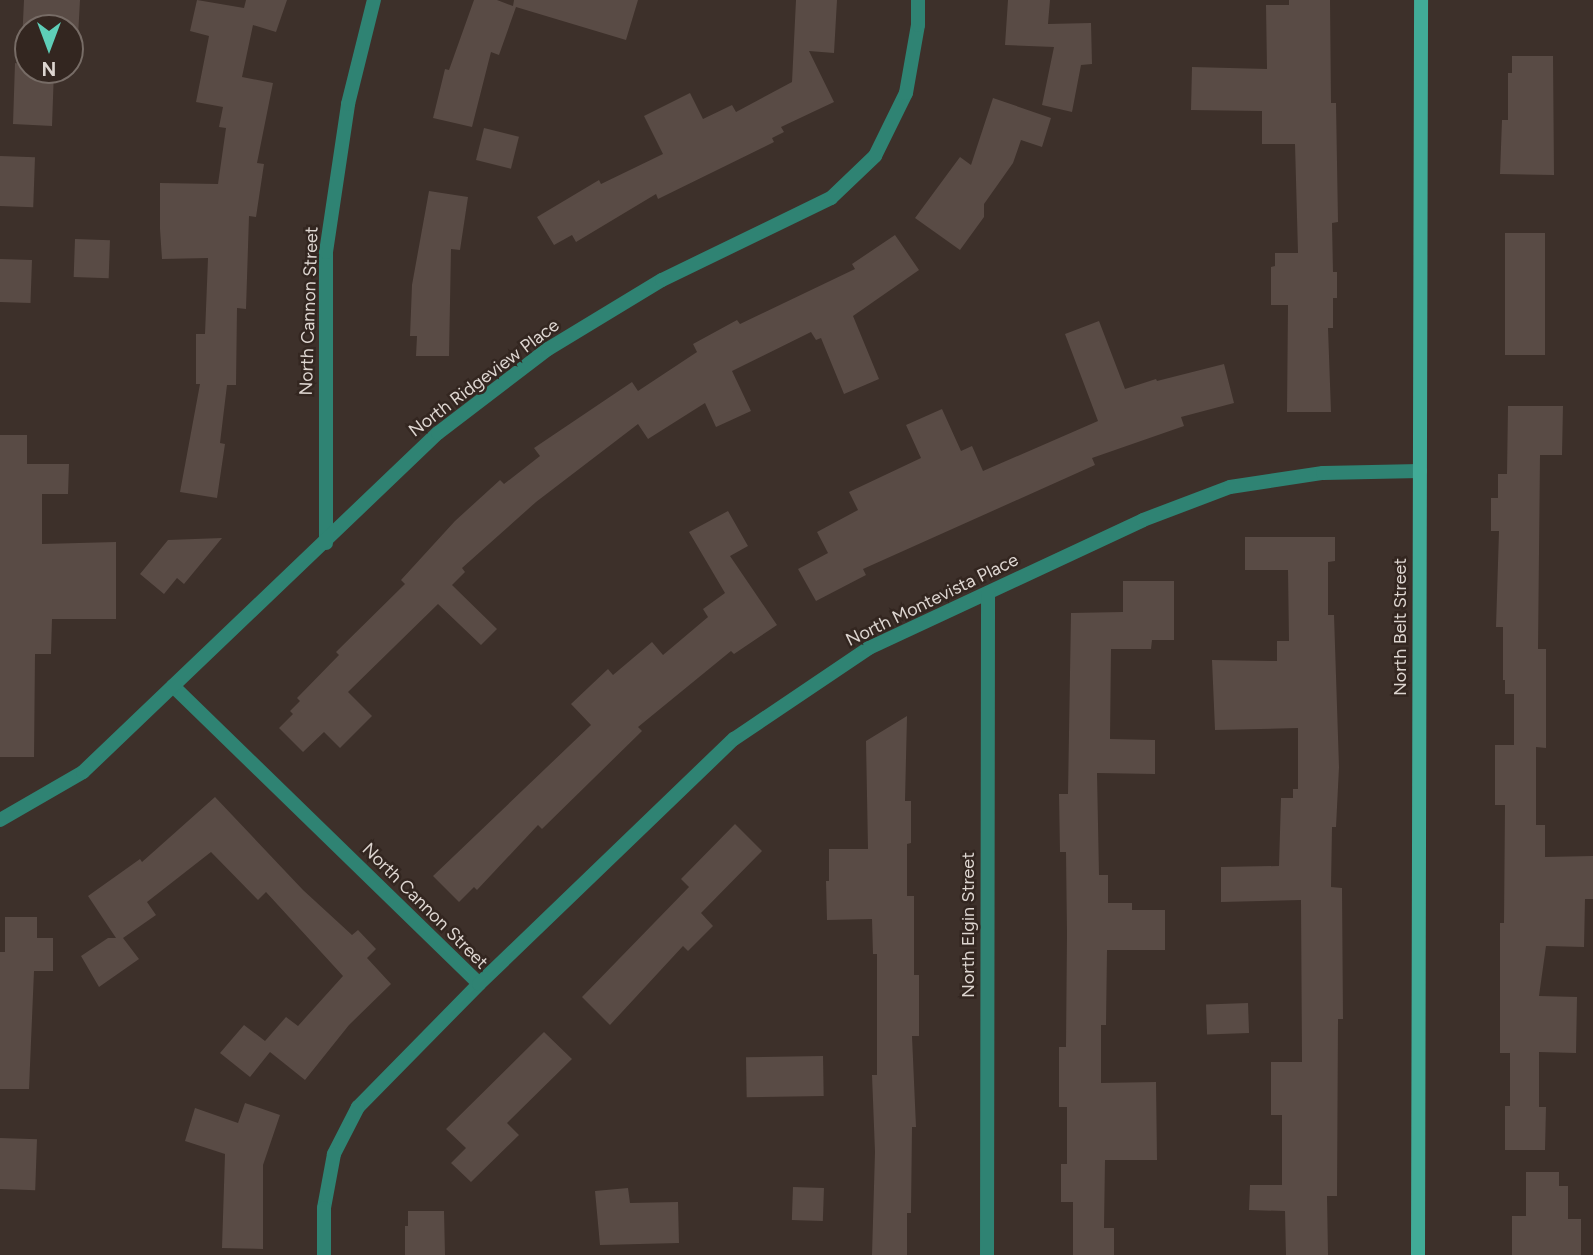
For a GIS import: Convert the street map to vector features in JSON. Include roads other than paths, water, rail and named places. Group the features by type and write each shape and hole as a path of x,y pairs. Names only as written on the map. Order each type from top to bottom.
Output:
{"street":[{"name":"North Cannon Street","path":"326,543 326,252 348,104 374,0"},
{"name":"North Ridgeview Place","path":"0,820 83,772 326,543 438,433 548,349 662,280 831,198 875,156 906,93 918,25 918,0"},
{"name":"North Belt Street","path":"1418,1255 1421,0"},
{"name":"North Montevista Place","path":"479,984 734,739 869,648 1143,520 1230,487 1323,472 1420,471"},
{"name":"North Elgin Street","path":"987,1255 988,594"},
{"name":"North Cannon Street","path":"173,686 479,984 358,1107 334,1154 324,1209 324,1255"}]}
